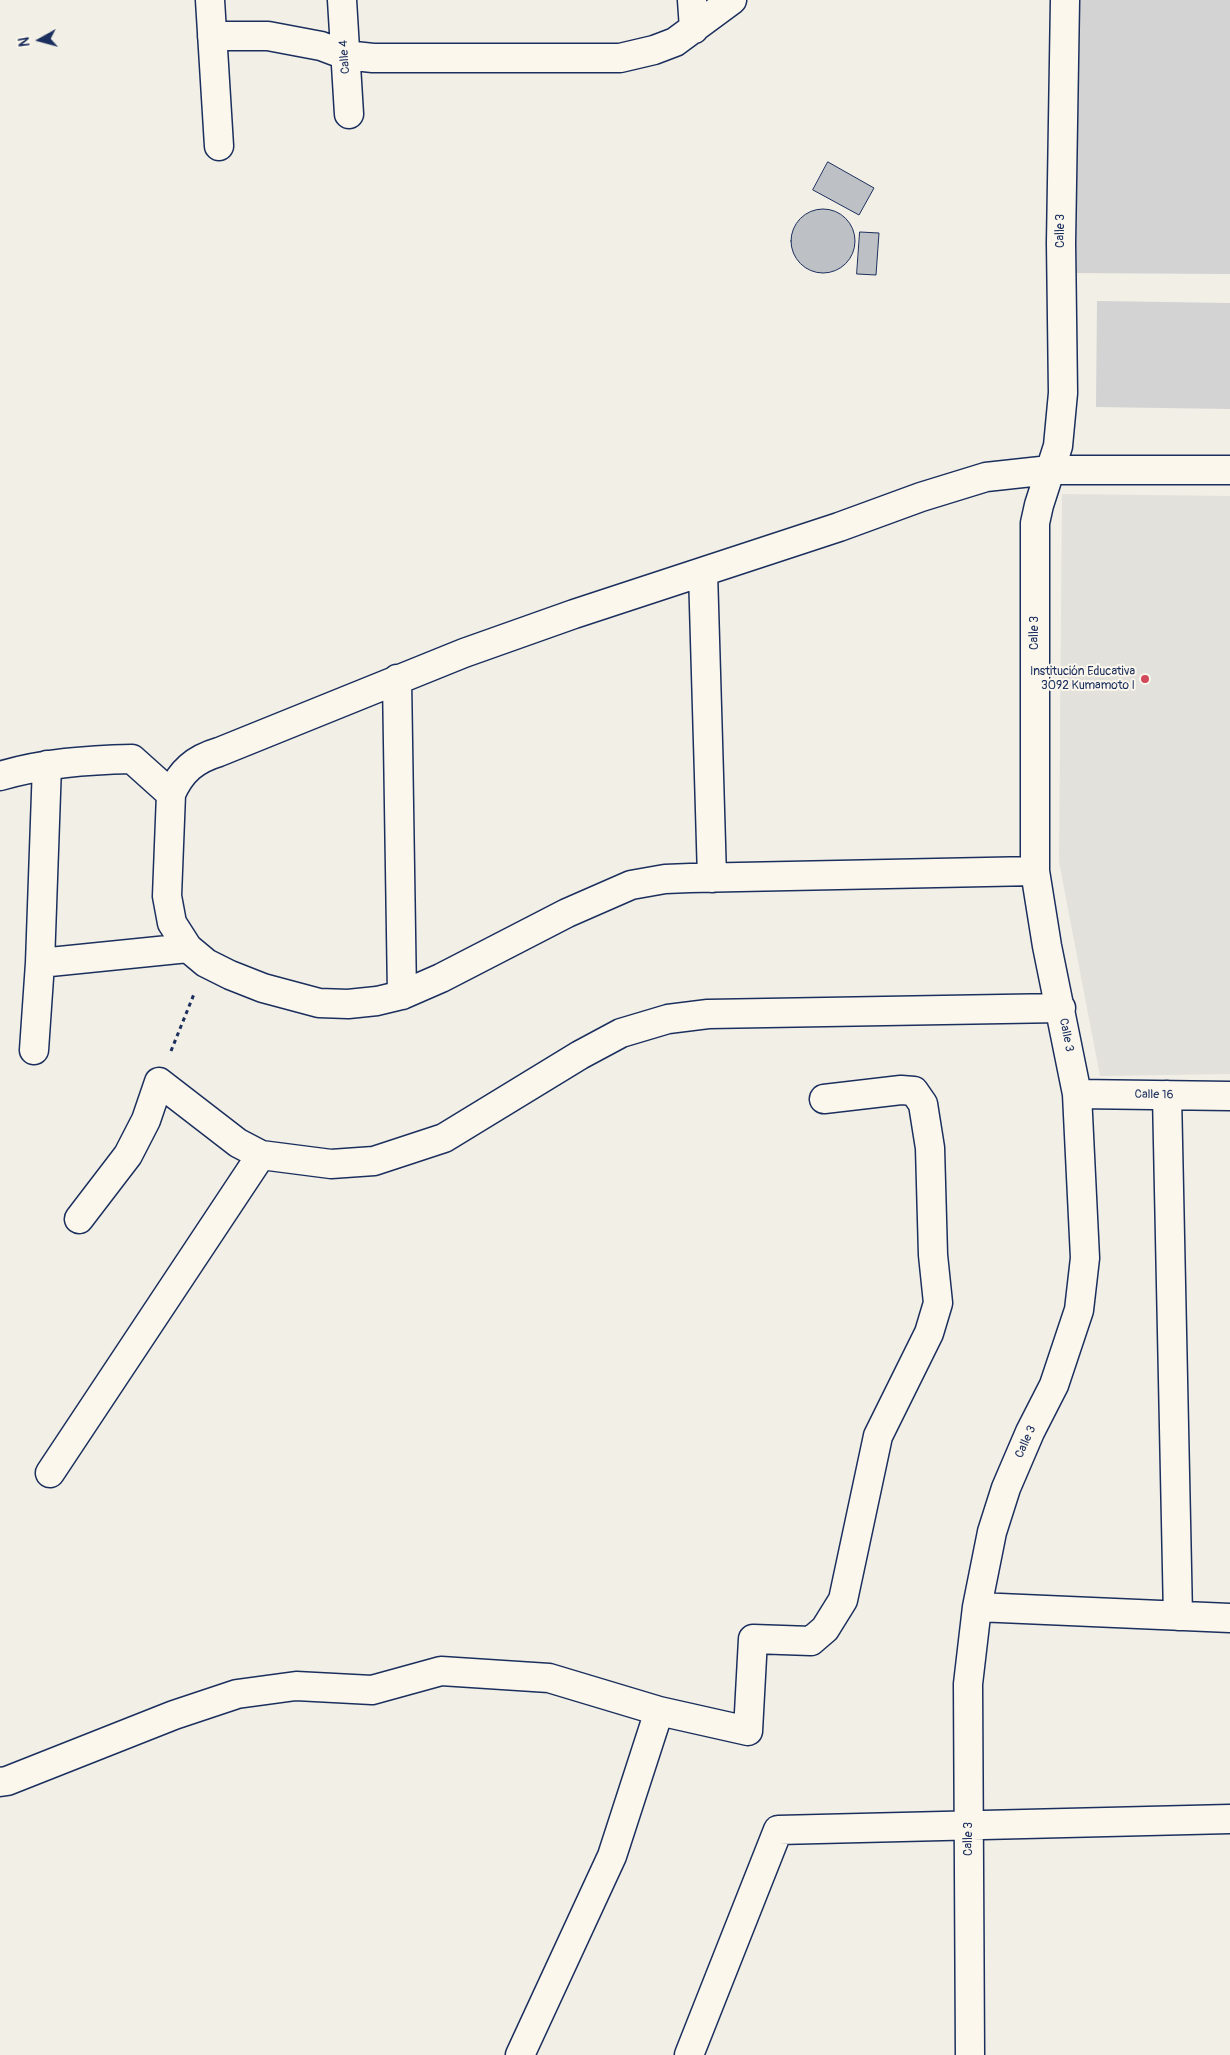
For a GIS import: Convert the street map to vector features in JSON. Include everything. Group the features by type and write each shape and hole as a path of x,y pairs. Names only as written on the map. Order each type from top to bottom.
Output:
{"street":[{"path":"210,0 219,146"},
{"name":"Calle 4","path":"342,0 349,114"},
{"path":"692,0 694,29"},
{"path":"212,36 276,38 321,46 345,54 373,58 470,60 620,58 654,50 676,42 732,0"},
{"name":"Calle 3","path":"970,2055 968,1684 977,1607 992,1532 1006,1488 1030,1432 1054,1385 1079,1310 1085,1258 1077,1094 1047,946 1035,871 1035,523 1058,446 1063,393 1061,243 1065,0"},
{"path":"1035,871 665,879 631,885 567,913 441,978 402,995 377,1001 348,1004 319,1003 263,988 197,955 172,923 167,896 171,794 176,782 184,771 194,762 206,756 397,679 574,614 839,527 921,497 986,477 1050,470 1230,470"},
{"path":"703,572 712,878"},
{"path":"397,679 402,995"},
{"path":"0,776 47,765 84,760 132,759 171,794"},
{"path":"34,1050 40,963 47,765"},
{"path":"40,963 197,955"},
{"path":"80,1218 128,1155 146,1120 159,1082 238,1143 261,1155 332,1164 374,1161 444,1138 580,1055 620,1034 668,1019 708,1014 1061,1008"},
{"path":"0,1782 7,1781 174,1714 238,1694 296,1686 372,1690 441,1671 549,1678 659,1711 748,1731 753,1639 811,1641 825,1629 843,1600 878,1436 930,1333 938,1303 933,1255 930,1148 923,1104 914,1091 901,1090 824,1099"},
{"name":"Calle 16","path":"1077,1094 1230,1096"},
{"path":"1167,1095 1178,1616"},
{"path":"50,1473 261,1155"},
{"path":"977,1607 1230,1618"},
{"path":"520,2055 612,1856 659,1711"},
{"path":"689,2055 778,1830 1230,1819"}],"path":[{"path":"159,1082 197,955"}],"shaded area":[{"path":"1072,0 1230,0 1230,274 1067,273"},
{"path":"1097,301 1230,303 1230,409 1096,407"},
{"name":"Institución Educativa 3092 Kumamoto I","path":"1062,494 1230,496 1230,1074 1100,1076 1059,862"}],"building":[{"path":"828,162 874,188 859,215 813,190"},
{"path":"823,209 835,211 846,218 853,229 855,241 853,253 846,264 835,271 823,273 811,271 800,264 793,253 791,241 793,229 800,218 811,211"},
{"path":"860,232 879,233 876,275 857,274"}],"place":[{"name":"Institución Educativa 3092 Kumamoto I","path":"1145,679"}]}
